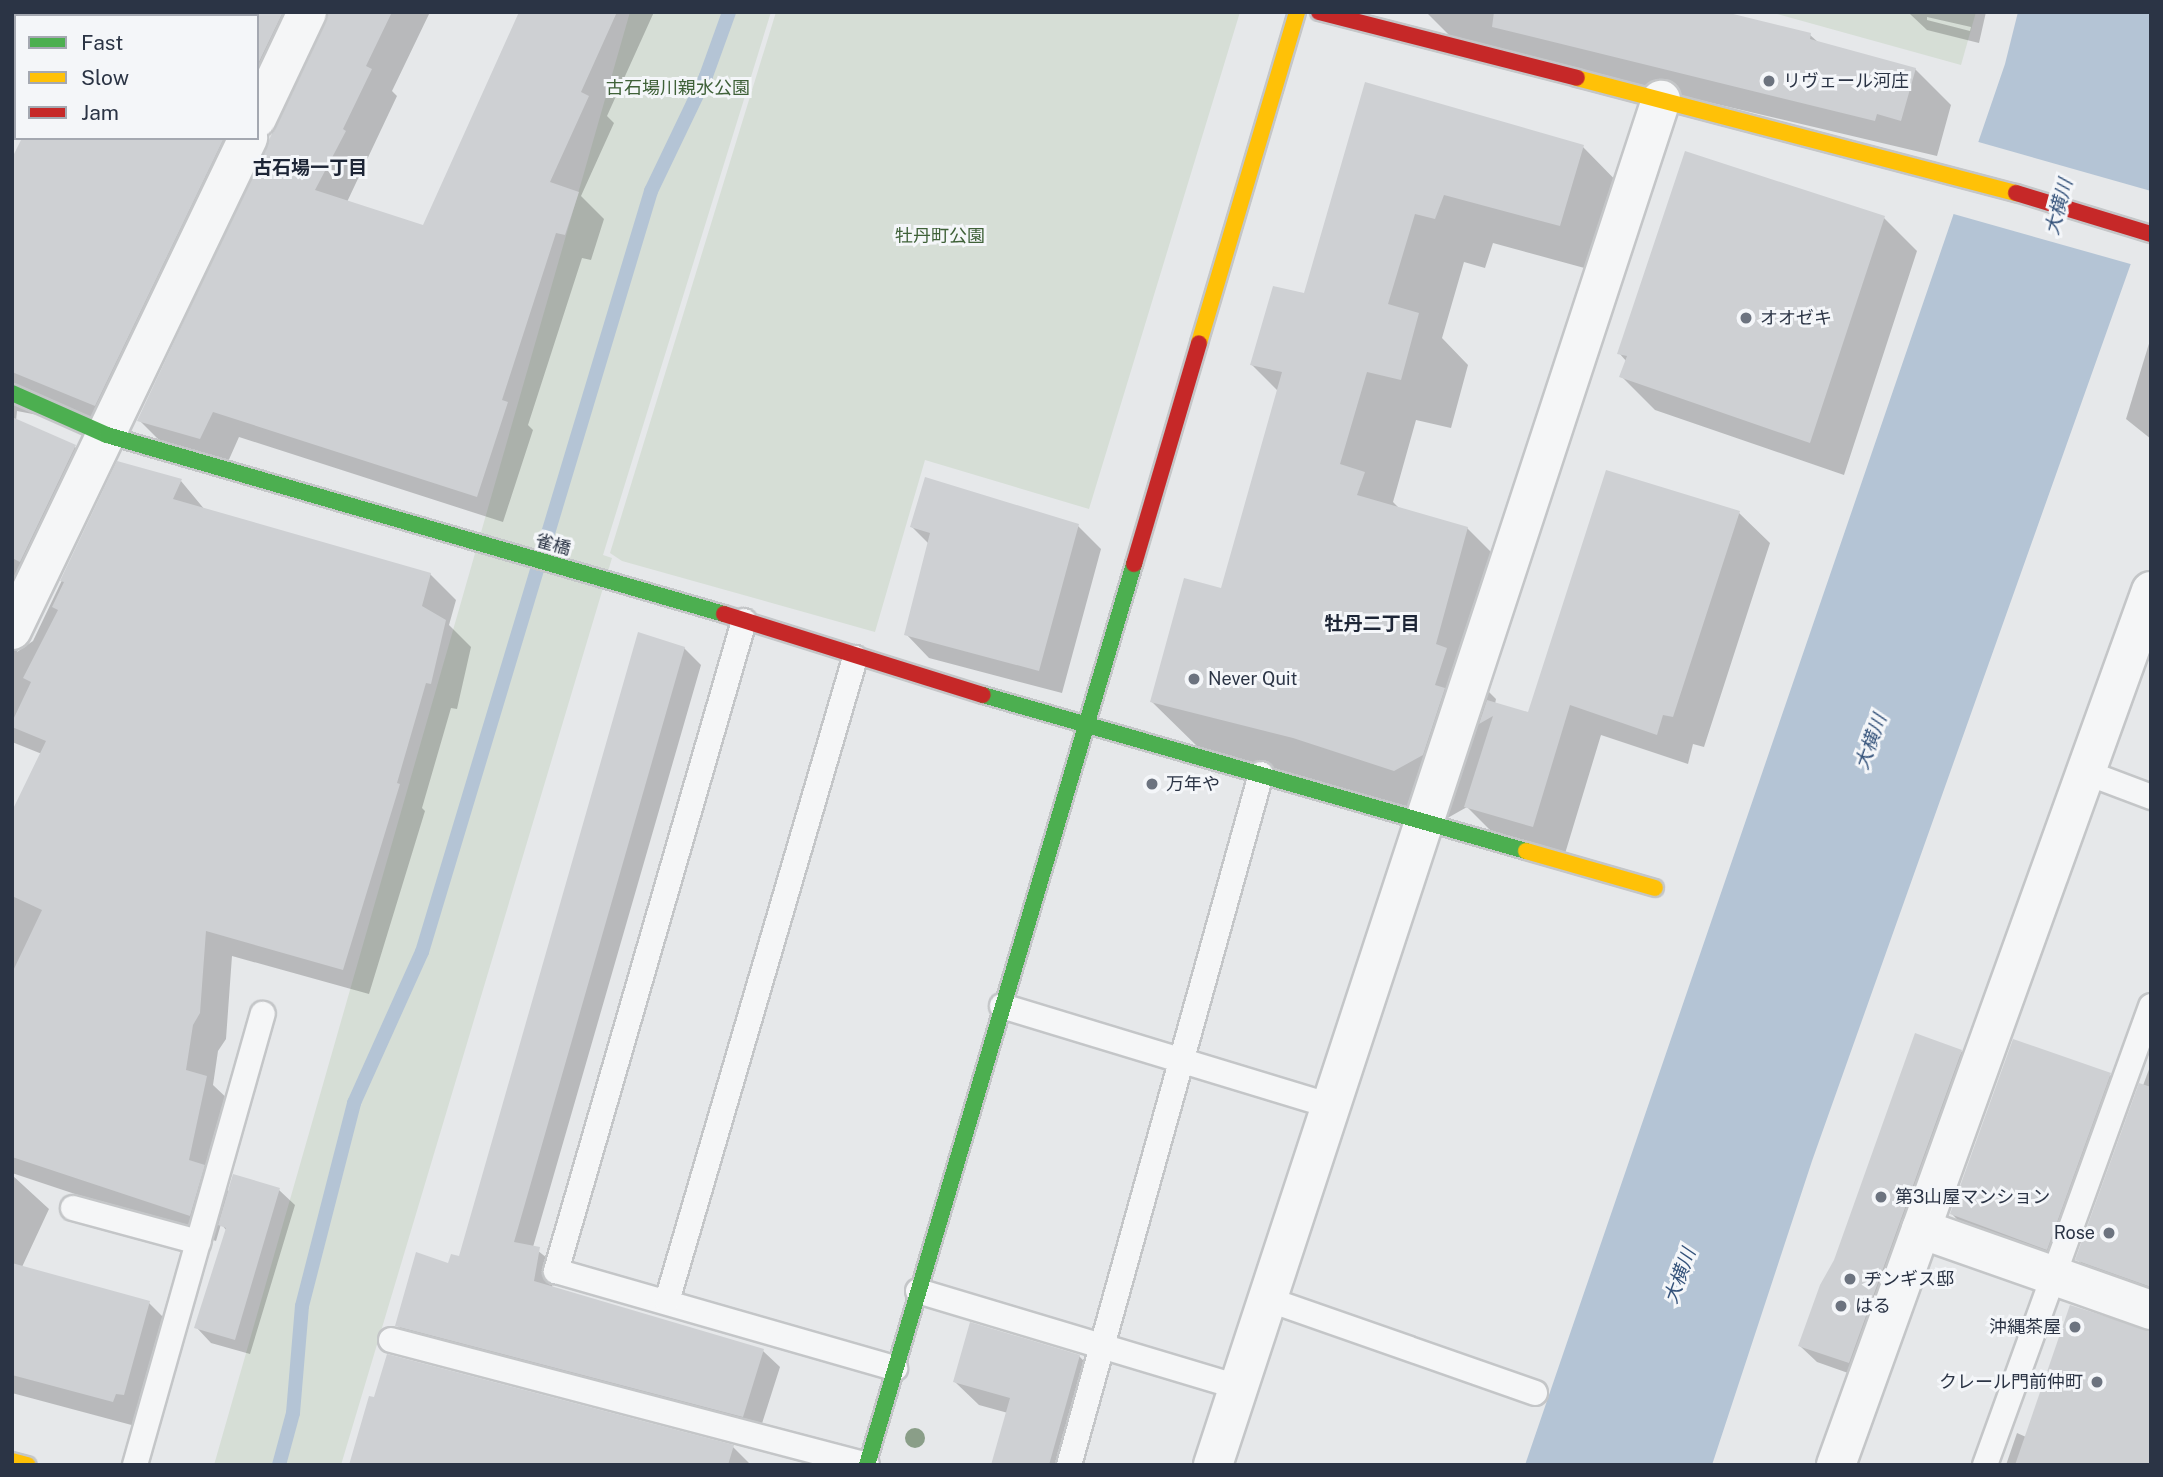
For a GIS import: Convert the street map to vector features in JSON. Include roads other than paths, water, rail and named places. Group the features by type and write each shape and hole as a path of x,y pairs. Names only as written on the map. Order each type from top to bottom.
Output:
{"street":[{"path":"259,114 307,12"},
{"path":"867,1465 1297,12"},
{"path":"1319,12 1951,174 2151,234"},
{"path":"1213,1465 1661,100"},
{"path":"12,630 247,140"},
{"name":"雀橋","path":"12,393 107,435 637,589 855,658 1655,888"},
{"path":"1836,1465 2151,591"},
{"path":"1922,1229 2151,1310"},
{"path":"12,1461 27,1465"}],"lane":[{"path":"744,621 556,1271 895,1368"},
{"path":"667,1301 855,658"},
{"path":"2085,772 2151,797"},
{"path":"1069,1465 1261,774"},
{"path":"1002,1006 1331,1106"},
{"path":"1984,1465 2151,1006"},
{"path":"135,1465 263,1014"},
{"path":"73,1208 198,1242"},
{"path":"918,1291 1239,1387"},
{"path":"1267,1299 1535,1393"},
{"path":"391,1340 867,1465"}],"water":[{"name":"大横川","path":"2018,12 2151,12 2151,207 1812,1161 1712,1465 1525,1465 2005,64"}],"waterway":[{"path":"279,1465 293,1413 302,1306 354,1103 422,952 651,191 706,76 729,12"}],"place":[{"name":"リヴェール河庄","path":"1769,81"},
{"name":"オオゼキ","path":"1746,318"},
{"name":"Never Quit","path":"1194,679"},
{"name":"万年や","path":"1152,784"},
{"name":"第3山屋マンション","path":"1881,1197"},
{"name":"Rose","path":"2109,1233"},
{"name":"ヂンギス邸","path":"1850,1279"},
{"name":"はる","path":"1841,1306"},
{"name":"沖縄茶屋","path":"2075,1327"},
{"name":"クレール門前仲町","path":"2097,1382"}],"district":[{"name":"古石場一丁目","path":"310,168"},
{"name":"牡丹二丁目","path":"1372,624"}],"park label":[{"name":"古石場川親水公園","path":"678,88"},
{"name":"牡丹町公園","path":"940,236"}]}
